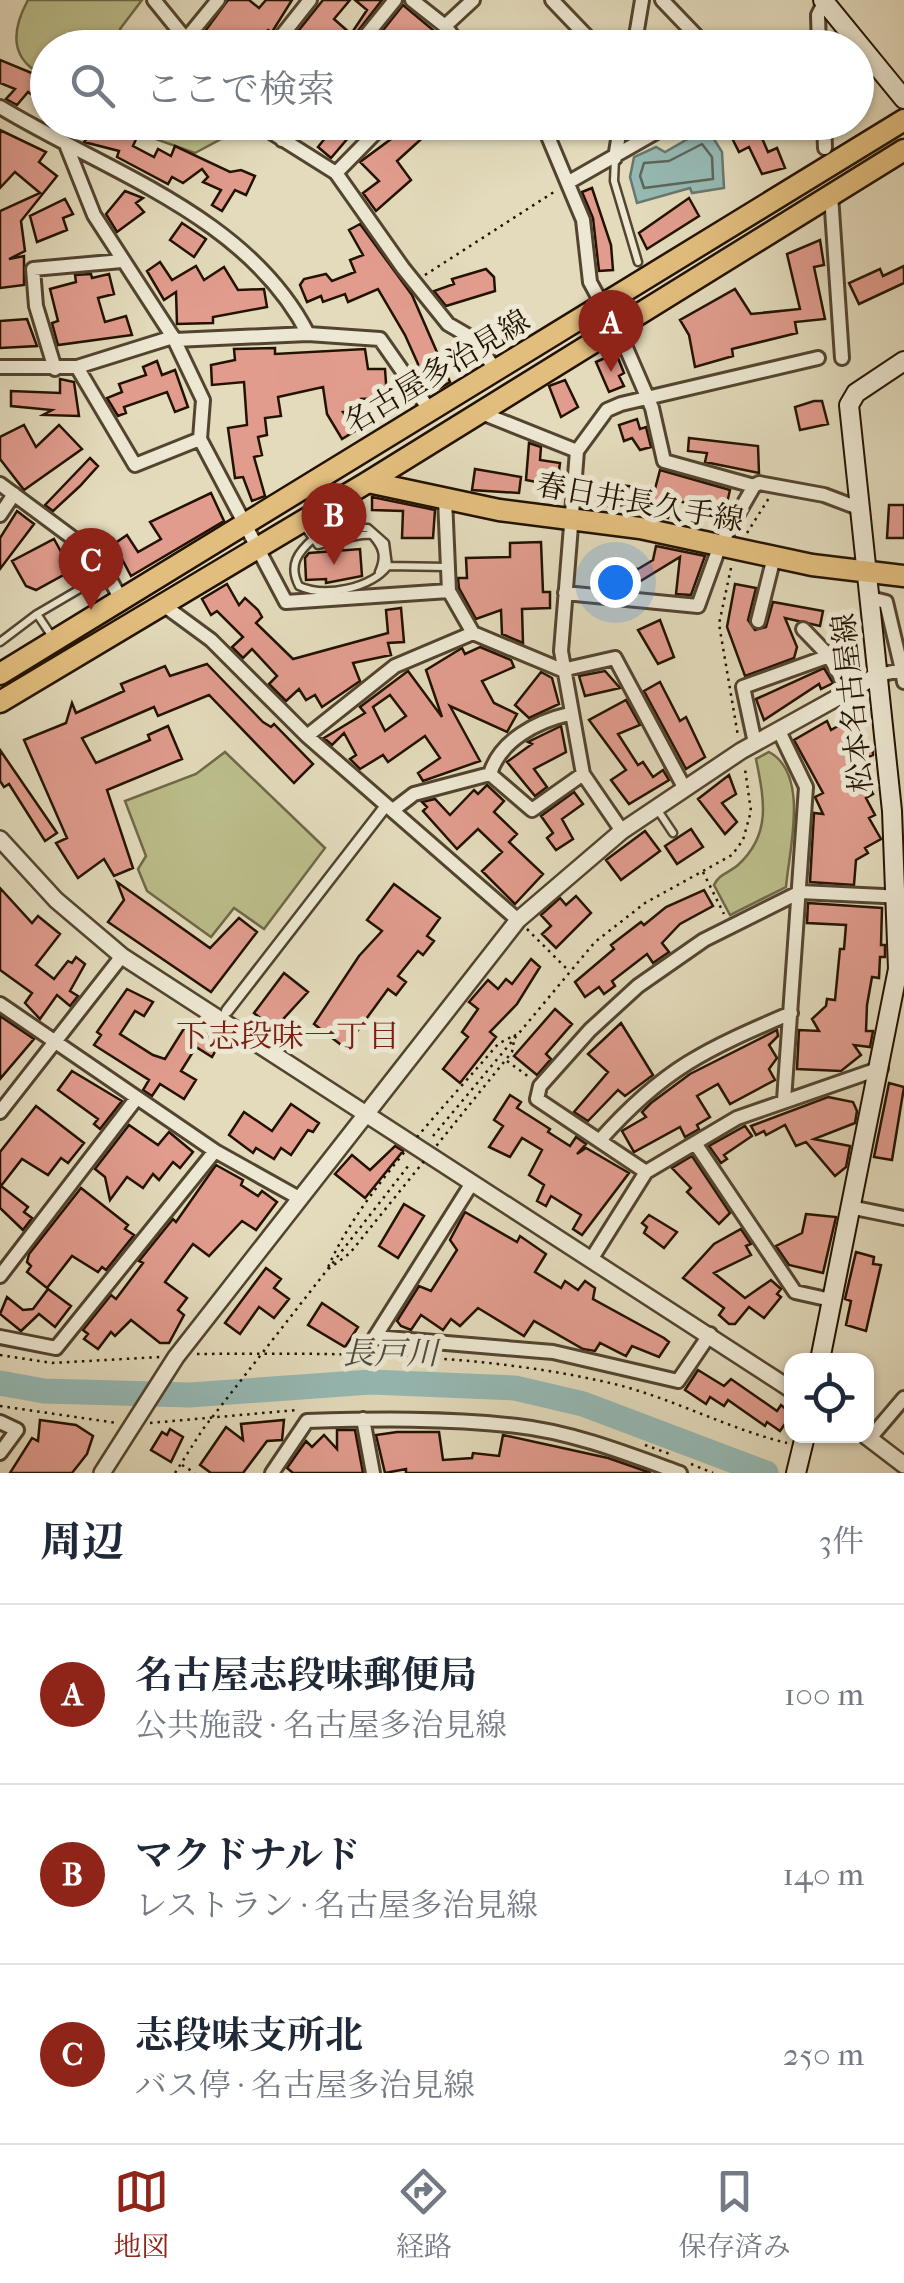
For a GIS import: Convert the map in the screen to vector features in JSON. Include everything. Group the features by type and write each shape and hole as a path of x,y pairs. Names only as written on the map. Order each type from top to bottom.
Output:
{"main road":[{"path":"824,1 848,30"},
{"path":"874,62 904,99"},
{"name":"名古屋多治見線","path":"874,139 904,120"},
{"name":"名古屋多治見線","path":"0,674 872,140"},
{"name":"名古屋多治見線","path":"0,702 258,546 307,530 368,482 477,412 904,150"},
{"name":"松本名古屋線","path":"821,1353 880,1068 898,1012 902,896 849,405 856,393 904,361"},
{"name":"春日井長久手線","path":"368,482 499,510 568,516 774,557 904,576"}],"street":[{"path":"154,0 179,30"},
{"path":"198,30 218,0"},
{"path":"286,30 310,0"},
{"path":"371,30 395,0"},
{"path":"412,0 448,30"},
{"path":"445,26 473,0"},
{"path":"552,0 581,30"},
{"path":"637,30 642,0"},
{"path":"662,0 691,30"},
{"path":"819,30 818,15 824,1"},
{"path":"0,107 30,125"},
{"path":"54,140 197,216 265,270 308,334"},
{"path":"282,140 336,173 448,324 472,338 497,371"},
{"path":"336,173 368,140"},
{"path":"550,140 583,220 590,282 603,306"},
{"path":"615,158 618,140"},
{"path":"569,182 644,140"},
{"path":"825,140 826,148"},
{"path":"67,148 94,216 174,338 203,400 200,440 286,602 449,590"},
{"path":"831,195 842,358"},
{"path":"55,369 36,306 33,270 122,260"},
{"path":"617,327 648,397 664,462 754,486 778,486 824,495 860,510"},
{"path":"0,368 77,367 174,338 308,334 380,339 431,412"},
{"path":"622,831 583,774 562,670 568,516 577,451 606,410 818,358"},
{"path":"77,367 135,465 200,440"},
{"path":"477,412 577,451"},
{"path":"0,484 97,556 122,600"},
{"path":"565,593 698,606 730,547 754,486"},
{"path":"0,514 14,494"},
{"path":"445,500 449,590 474,633 562,670 614,658 685,789"},
{"path":"758,621 774,557"},
{"path":"102,1473 178,1355 518,920 622,831 748,747 878,674 903,676 886,602 870,598"},
{"path":"162,604 210,640 307,736 518,920"},
{"path":"803,629 829,656 849,692"},
{"path":"307,736 395,666 474,633"},
{"path":"748,747 743,687 829,656"},
{"path":"490,774 494,761 536,722 569,714"},
{"path":"779,731 806,787 784,1100"},
{"path":"490,774 532,810 583,774"},
{"path":"227,1011 389,808 414,794 490,774"},
{"path":"0,839 56,900 122,956 784,1385"},
{"path":"646,1172 537,1099 540,1086 638,986 685,951 730,927 800,892 902,896"},
{"path":"0,1112 122,956"},
{"path":"0,1004 54,1045 215,1151 299,1198"},
{"path":"600,1140 640,1095 668,1072 791,1012"},
{"path":"592,1258 646,1172 737,1118 880,1068"},
{"path":"0,1276 136,1099"},
{"path":"695,1143 795,1292 830,1300"},
{"path":"0,1337 56,1348 215,1151"},
{"path":"472,1183 375,1336 553,1352 678,1382 710,1334"},
{"path":"850,1207 904,1218"},
{"path":"874,1430 904,1398"},
{"path":"272,1473 307,1421 363,1419 518,1426 606,1447 680,1473"},
{"path":"363,1419 374,1473"},
{"path":"0,1422 17,1430 0,1453"},
{"path":"874,1442 899,1461"}],"lane":[{"path":"615,158 614,181 638,262"},
{"path":"307,530 368,528 386,543 388,566"},
{"path":"307,530 297,554 296,580 307,590 370,584 388,566 448,567"},
{"path":"296,580 306,588 362,583 378,574 384,561 382,546 372,535 360,534 344,542 318,546 307,530"},
{"path":"0,642 37,614 107,573"},
{"path":"277,584 296,580"},
{"path":"37,614 55,641"},
{"path":"656,808 673,833"}],"path":[{"path":"415,282 569,182"},
{"path":"433,1136 568,970 629,914 732,854 749,825 752,799 748,747 726,684 719,624 732,564 730,547 778,486"},
{"path":"702,871 730,927"},
{"path":"518,920 568,970"},
{"path":"327,1270 350,1252 506,1060 516,1036"},
{"path":"327,1270 336,1245 414,1144 498,1044 516,1036"},
{"path":"506,1060 540,1086"},
{"path":"176,1473 258,1358 409,1165"},
{"path":"0,1355 52,1364 262,1353 525,1365 612,1384 801,1453"},
{"path":"181,1464 194,1473"}],"green space":[{"path":"28,0 142,0 120,30 30,30 30,66 17,44 18,23"},
{"path":"158,140 219,140 195,153"},
{"path":"225,752 325,848 264,929 234,908 211,937 147,891 138,869 146,856 125,801 196,774"},
{"path":"769,752 782,763 793,795 786,887 730,915 714,885 738,865 756,841 763,802 756,759"}],"water":[{"path":"686,140 714,140 722,152 724,188 692,193 690,188 637,203 630,177 634,157 656,147 665,152"}],"building":[{"path":"228,0 249,0 259,8 266,0 292,0 273,30 206,30"},
{"path":"323,0 350,0 334,19 346,30 299,30"},
{"path":"355,0 382,0 359,30 354,30 367,10"},
{"path":"403,5 433,30 383,30"},
{"path":"0,60 30,72 30,93 17,105 6,99 15,89 0,83"},
{"path":"0,130 46,152 39,162 57,176 21,221 25,251 9,259 24,256 24,285 0,288 0,211 40,193 15,172 0,188"},
{"path":"136,140 133,146 154,157 158,149 171,156 175,146 230,172 241,170 255,176 246,195 235,190 222,211 212,205 221,190 203,182 208,177 202,169 183,183 172,177 168,184 117,157 119,151 84,142"},
{"path":"324,140 346,140 331,158 318,147"},
{"path":"390,140 420,140 397,161 411,180 376,211 363,193 379,181 360,162"},
{"path":"733,140 763,140 768,152 777,148 785,168 762,174 749,147 739,152"},
{"path":"592,188 611,245 613,270 599,271 593,218 582,192"},
{"path":"125,191 143,198 136,203 144,212 117,232 106,214"},
{"path":"689,198 699,216 647,249 639,233"},
{"path":"65,199 73,214 63,218 67,230 37,242 30,216"},
{"path":"182,223 206,239 194,257 170,240"},
{"path":"360,224 412,295 450,382 440,388 428,391 417,375 418,364 405,335 378,289 348,302 345,294 323,302 321,296 307,302 300,285 304,279 326,274 332,281 355,272 350,260 363,255 349,230"},
{"path":"820,240 824,265 814,267 825,319 795,322 797,333 732,349 733,356 695,367 689,335 680,320 735,289 751,314 800,309 787,254"},
{"path":"160,262 172,280 196,266 204,280 224,267 238,290 264,289 267,307 213,317 213,323 177,324 176,292 164,300 147,271"},
{"path":"904,266 904,283 859,304 849,283 880,269 883,276"},
{"path":"486,269 494,277 495,291 446,306 434,291 454,284 452,279"},
{"path":"91,274 92,278 109,274 114,294 98,298 105,322 126,316 132,335 58,345 52,323 58,321 50,289 76,282 75,275"},
{"path":"27,319 37,346 0,348 0,321"},
{"path":"275,348 275,354 365,349 368,369 385,369 387,398 361,399 362,410 343,412 355,431 342,439 327,414 323,387 278,397 281,416 265,418 267,435 258,437 262,455 254,457 265,496 252,501 243,477 235,478 228,428 247,425 244,382 212,385 211,365 235,360 234,349"},
{"path":"616,353 624,373 619,376 624,386 609,392 596,362"},
{"path":"157,361 162,375 175,370 188,407 175,412 167,392 124,407 126,413 118,416 107,398 122,392 119,384 146,375 143,367"},
{"path":"60,379 74,382 79,416 43,415 52,410 11,406 11,391 60,393"},
{"path":"565,380 578,407 561,417 549,386"},
{"path":"822,401 828,424 800,430 795,407"},
{"path":"637,419 640,429 646,427 651,447 640,450 632,438 624,441 619,425"},
{"path":"24,425 36,447 59,425 82,449 24,490 0,459 0,437"},
{"path":"689,438 758,446 759,473 705,462 707,453 688,451"},
{"path":"529,443 541,447 540,460 560,463 557,486 526,480"},
{"path":"90,458 98,466 80,486 53,511 45,505"},
{"path":"475,469 521,477 519,493 472,490"},
{"path":"660,470 730,490 725,512 674,500 668,518 648,513 650,504 608,506 608,491 618,491 618,485 655,489"},
{"path":"211,493 224,521 131,576 114,544 127,535 138,552 161,539 150,522"},
{"path":"372,497 435,510 433,538 402,538 403,511 372,510"},
{"path":"889,505 904,505 904,538 887,538"},
{"path":"17,511 34,524 0,569 0,538"},
{"path":"54,539 65,559 72,556 78,567 36,590 26,586 12,561"},
{"path":"541,542 543,592 550,592 550,608 522,609 523,643 502,634 501,610 476,619 459,588 458,578 467,578 466,558 510,557 510,543"},
{"path":"656,546 705,556 691,595 676,594 680,557 639,582 638,590 602,582 604,564 638,569 653,560"},
{"path":"360,549 362,576 326,583 326,579 306,580 305,558 309,553"},
{"path":"227,584 239,605 245,598 258,610 262,617 256,623 293,659 388,633 386,610 401,608 404,642 388,643 391,655 353,663 360,681 322,707 315,695 306,700 299,689 286,701 269,684 277,676 252,649 243,658 232,647 243,637 217,611 211,615 202,599"},
{"path":"735,584 756,588 748,620 755,630 766,627 773,602 823,611 820,626 785,618 797,647 794,658 745,676 727,627"},
{"path":"660,620 674,657 658,664 638,630"},
{"path":"480,647 511,660 514,667 482,681 494,703 517,714 507,732 450,706 480,761 423,781 418,773 440,758 425,736 388,762 383,755 360,769 350,759 356,755 344,733 332,745 324,738 365,713 360,707 408,671 442,717 426,670 462,648 465,654","holes":["390,695 406,716 385,731 373,707"]},
{"path":"207,664 263,722 271,727 274,724 313,764 294,783 209,695 158,716 154,707 82,738 96,763 150,740 148,735 168,726 182,759 107,790 133,868 114,876 104,859 78,878 56,843 67,838 24,740 66,723 72,703 76,713 124,691 121,684 165,666 170,676"},
{"path":"824,668 833,683 821,689 819,684 764,720 756,699"},
{"path":"605,671 620,688 585,696 579,676"},
{"path":"541,672 552,678 559,704 529,718 515,705"},
{"path":"660,682 680,721 686,717 705,757 686,769 644,691"},
{"path":"626,700 640,725 618,734 638,765 643,762 653,777 663,770 669,780 629,804 611,780 626,770 589,720"},
{"path":"827,721 831,730 845,722 860,749 872,745 873,755 864,759 869,769 861,772 873,794 866,798 875,815 869,818 881,839 865,848 868,853 856,860 854,885 810,882 814,813 823,814 815,797 823,793 794,740"},
{"path":"561,726 566,752 534,769 547,787 535,796 507,762 532,744 528,742"},
{"path":"0,750 57,833 45,841 9,784 4,787 0,781"},
{"path":"729,775 736,794 722,803 737,822 725,834 698,799"},
{"path":"487,785 504,801 494,812 517,834 509,842 543,874 515,904 482,871 502,852 478,829 457,849 423,811 427,807 422,802 435,799 450,815 474,790 478,794"},
{"path":"574,792 583,804 562,819 573,839 556,850 547,838 553,833 541,816"},
{"path":"691,829 703,847 677,864 665,846"},
{"path":"645,831 660,851 621,880 606,860"},
{"path":"117,882 210,948 239,918 257,932 211,992 108,922 124,900"},
{"path":"394,884 440,918 427,936 434,941 423,955 418,951 398,976 406,982 396,995 388,989 345,1048 314,1024 359,956 382,931 367,920"},
{"path":"0,888 32,923 38,916 60,934 36,965 54,979 76,957 85,964 70,991 78,996 70,1006 57,995 40,1019 25,1003 32,993 0,970"},
{"path":"704,890 713,906 680,924 662,943 669,952 653,963 647,954 612,981 615,986 604,994 599,987 585,997 575,982 614,949 611,945 666,907"},
{"path":"576,896 591,913 556,948 542,934 551,926 541,915 560,898 566,905"},
{"path":"808,903 882,908 881,945 885,945 885,957 880,957 879,978 872,977 867,1005 866,1031 873,1031 870,1047 854,1045 861,1055 841,1071 797,1069 799,1030 819,1031 812,1019 826,1006 827,999 835,1000 846,925 807,923"},
{"path":"531,959 540,967 517,1004 490,1032 496,1037 460,1083 443,1069 468,1037 462,1032 478,1009 469,1002 488,980 498,989 506,979 512,984"},
{"path":"284,973 308,992 274,1029 254,1013"},
{"path":"127,989 153,1002 144,1016 135,1011 120,1034 153,1055 165,1059 188,1022 220,1043 212,1057 196,1047 181,1071 196,1080 184,1099 160,1084 152,1096 143,1090 149,1080 94,1045 101,1035 97,1032"},
{"path":"555,1009 572,1024 546,1054 551,1059 537,1075 514,1056"},
{"path":"0,1016 34,1039 0,1079"},
{"path":"621,1023 653,1075 625,1096 618,1090 588,1121 574,1112 608,1072 588,1054"},
{"path":"777,1030 778,1036 769,1045 777,1058 769,1069 775,1080 730,1104 718,1084 697,1096 710,1117 697,1125 699,1129 685,1137 680,1127 634,1152 622,1131 646,1117 642,1112 651,1103 690,1074"},
{"path":"72,1071 122,1101 100,1129 94,1124 98,1119 58,1090"},
{"path":"889,1083 904,1087 892,1160 874,1157"},
{"path":"510,1095 521,1102 517,1108 550,1129 548,1132 570,1146 576,1137 586,1144 577,1154 586,1148 629,1173 582,1235 573,1229 581,1215 551,1196 546,1206 537,1201 544,1185 529,1175 542,1150 522,1138 510,1157 489,1147 503,1126 494,1120"},
{"path":"828,1097 853,1102 857,1111 855,1123 814,1139 850,1146 846,1167 835,1176 806,1142 796,1146 785,1125 766,1135 764,1131 756,1135 751,1126"},
{"path":"291,1104 319,1123 313,1132 308,1130 291,1155 281,1148 274,1159 256,1148 253,1153 229,1135 244,1112 272,1131"},
{"path":"36,1106 84,1143 68,1163 61,1158 48,1175 22,1159 1,1186 28,1207 24,1212 32,1218 23,1230 0,1208 0,1152"},
{"path":"129,1125 158,1145 169,1132 193,1152 180,1168 173,1162 159,1180 153,1174 143,1188 127,1177 110,1200 105,1177 95,1169"},
{"path":"745,1126 752,1136 724,1155 727,1159 721,1163 709,1146"},
{"path":"395,1146 403,1151 365,1198 335,1174 352,1155 370,1170"},
{"path":"692,1156 730,1213 719,1224 687,1192 691,1188 672,1168"},
{"path":"216,1165 243,1180 241,1185 258,1196 262,1191 277,1202 256,1230 242,1221 209,1256 193,1244 165,1282 187,1298 178,1310 184,1315 169,1343 160,1343 131,1320 115,1336 111,1332 98,1349 84,1339 88,1334 83,1330 111,1295 116,1299 143,1263 139,1261 173,1219 176,1222"},
{"path":"81,1188 128,1225 125,1229 134,1235 106,1270 102,1267 98,1272 72,1256 47,1288 27,1272 31,1266 27,1262 29,1254"},
{"path":"404,1204 424,1216 398,1258 379,1246"},
{"path":"465,1212 517,1242 520,1236 546,1254 535,1272 561,1288 565,1281 578,1290 585,1281 595,1288 593,1299 664,1338 669,1342 659,1357 632,1346 626,1356 600,1343 595,1351 583,1349 534,1321 524,1336 478,1308 460,1326 451,1319 443,1330 421,1315 411,1330 401,1326 397,1321 419,1286 431,1291 457,1250 450,1240"},
{"path":"806,1214 836,1217 823,1273 789,1265 776,1246 802,1233"},
{"path":"649,1215 677,1232 664,1248 644,1233 647,1227 642,1223"},
{"path":"741,1229 751,1244 746,1246 751,1255 714,1273 745,1298 771,1280 781,1289 777,1294 781,1297 764,1318 749,1307 735,1324 729,1324 719,1315 724,1308 683,1278 714,1244"},
{"path":"856,1252 874,1257 873,1264 881,1265 866,1331 846,1325 851,1301 845,1299"},
{"path":"266,1268 281,1279 274,1288 289,1299 274,1318 259,1307 240,1334 225,1323"},
{"path":"48,1289 71,1306 55,1327 39,1314 21,1331 0,1314 7,1297 23,1310 33,1309"},
{"path":"322,1303 358,1327 345,1347 308,1325"},
{"path":"698,1370 724,1386 731,1379 777,1411 781,1405 784,1407 784,1425 780,1431 767,1422 765,1426 728,1400 724,1406 710,1397 706,1404 685,1390"},
{"path":"40,1420 76,1425 93,1436 87,1454 72,1473 10,1473 32,1438 38,1441"},
{"path":"284,1420 282,1440 267,1441 243,1473 211,1473 200,1465 226,1427 243,1440 241,1424"},
{"path":"170,1429 183,1437 171,1462 151,1450 162,1432 167,1435"},
{"path":"337,1430 355,1430 363,1473 293,1473 287,1468 306,1441 312,1447 324,1435 337,1449"},
{"path":"439,1432 443,1460 472,1458 473,1453 499,1456 503,1435 608,1458 651,1473 406,1473 406,1469 385,1473 376,1435"}],"waterway":[{"name":"長戸川","path":"0,1383 44,1391 190,1395 371,1382 515,1388 583,1404 766,1473"}],"place":[{"name":"名古屋志段味郵便局","path":"611,372"},
{"name":"マクドナルド","path":"334,565"},
{"name":"志段味支所北","path":"91,610"}],"district":[{"name":"下志段味一丁目","path":"288,1036"}]}
